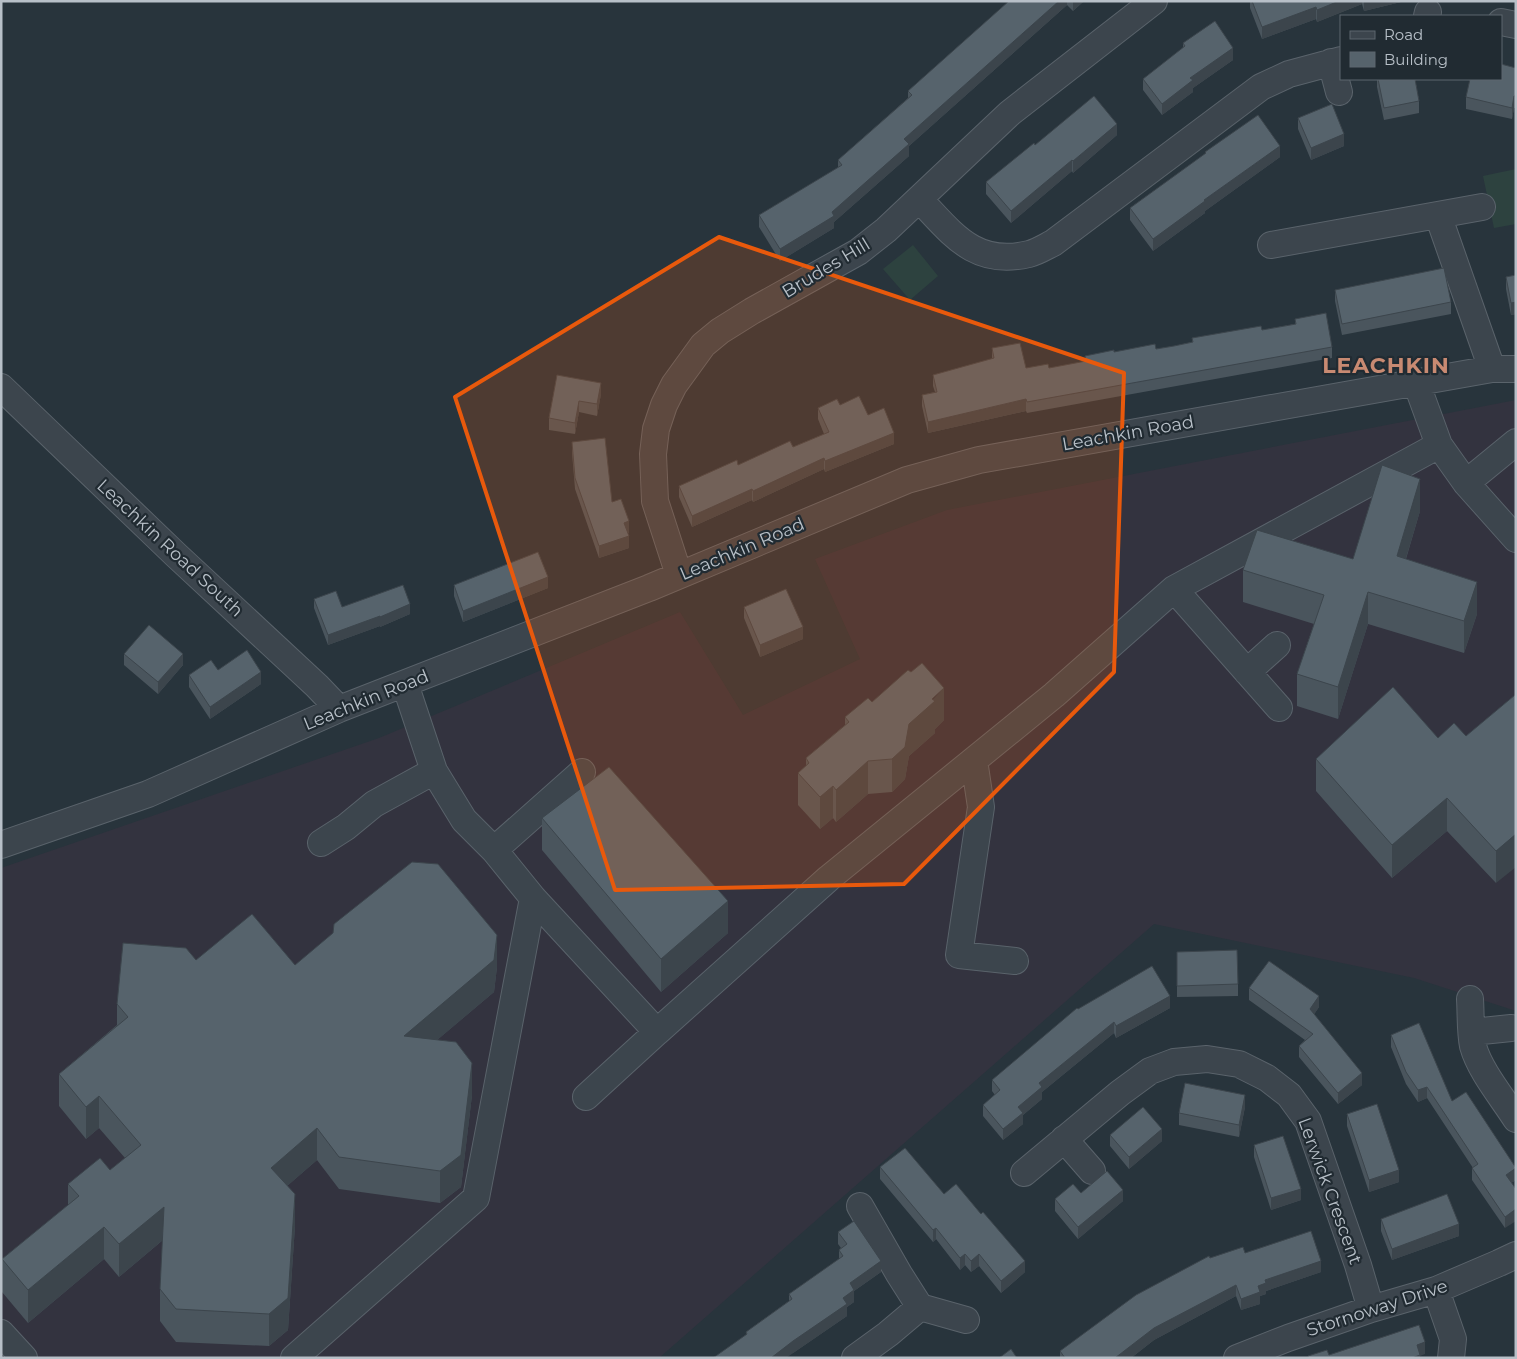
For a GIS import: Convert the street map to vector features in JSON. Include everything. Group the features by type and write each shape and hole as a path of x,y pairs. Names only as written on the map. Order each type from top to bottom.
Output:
{"street":[{"name":"Brudes Hill","path":"679,575 655,501 653,454 656,429 664,405 674,386 703,345 720,331 752,311 858,252 886,230 1010,113 1154,1"},
{"path":"1502,22 1516,25"},
{"path":"919,199 960,242 981,254 1003,257 1030,254 1053,243 1261,87 1289,74 1336,61 1339,92"},
{"path":"1271,245 1482,208"},
{"path":"1438,215 1504,369"},
{"name":"Leachkin Road","path":"1,845 148,794 339,709 679,575 907,480 979,460 1416,382 1504,369"},
{"path":"1416,382 1439,446 1466,483 1516,539"},
{"name":"Leachkin Road South","path":"1,387 339,709"},
{"path":"1466,483 1516,442"},
{"path":"586,1097 829,878 1054,695 1174,589 1439,446"},
{"path":"1174,589 1279,708"},
{"path":"1247,672 1277,645"},
{"path":"404,684 434,771 464,820 494,850 534,898 657,1032"},
{"path":"974,760 981,806 959,955 1015,961"},
{"path":"321,843 346,827 374,804 434,771"},
{"path":"494,850 582,772"},
{"path":"294,1358 476,1198 534,898"},
{"path":"1470,999 1472,1032 1477,1056 1516,1119"},
{"path":"1472,1032 1511,1028"},
{"name":"Lerwick Crescent","path":"1024,1173 1120,1093 1150,1071 1174,1062 1207,1059 1239,1064 1266,1078 1289,1095 1308,1121 1355,1256 1371,1309"},
{"path":"1064,1139 1092,1171"},
{"path":"860,1206 920,1307 966,1320"},
{"name":"Stornoway Drive","path":"1237,1358 1371,1309 1436,1290 1516,1255"},
{"path":"1436,1290 1453,1339 1452,1358"},
{"path":"866,1355 920,1307"},
{"path":"1,1333 24,1358"}],"highlighted area":[{"path":"719,237 1124,373 1114,672 904,884 615,890 455,397"}],"shaded area":[{"path":"1516,400 1516,1011 1414,978 1154,924 659,1358 1,1358 1,868 379,738 680,612 743,715 860,659 815,559 947,510"}],"green space":[{"path":"1516,169 1516,224 1494,228 1483,176"},
{"path":"913,245 938,276 910,300 883,269"}],"building":[{"path":"1009,1 1059,1 904,139 909,144 832,212 834,216 780,249 759,215 842,165 838,160 912,95 908,91"},
{"path":"1252,1 1339,1 1317,10 1316,7 1262,27"},
{"path":"1215,21 1233,48 1190,78 1193,80 1162,104 1143,79 1185,46 1183,43"},
{"path":"1502,64 1516,68 1516,96 1514,96 1512,108 1466,97 1470,80 1502,80"},
{"path":"1378,80 1415,80 1419,101 1384,108"},
{"path":"1094,96 1117,124 1011,211 986,182 1034,143 1035,145"},
{"path":"1332,104 1344,134 1311,148 1298,118"},
{"path":"1258,115 1280,146 1153,239 1130,208"},
{"path":"1444,268 1451,302 1342,324 1335,290"},
{"path":"1516,275 1516,302 1511,303 1506,277"},
{"path":"1326,313 1332,347 1027,402 1026,399 928,422 922,395 937,392 933,375 994,358 992,348 1020,343 1026,368 1048,364 1049,368 1086,361 1085,356 1114,350 1114,352 1155,344 1156,349 1174,346 1193,342 1192,338 1261,326 1262,330 1296,324 1295,319"},
{"path":"557,375 601,383 597,404 579,401 575,423 549,418"},
{"path":"859,396 868,415 884,408 894,433 825,461 824,458 753,491 752,489 692,516 679,486 737,460 738,465 790,441 793,447 829,432 818,408 837,399 840,405"},
{"path":"605,438 612,502 621,499 629,521 624,523 629,536 599,546 575,478 572,442"},
{"path":"1382,465 1420,479 1397,556 1477,582 1464,621 1368,592 1338,687 1297,674 1324,595 1243,570 1257,530 1353,559"},
{"path":"538,552 548,577 463,611 454,585"},
{"path":"403,585 410,604 380,617 328,635 314,599 336,591 342,607"},
{"path":"786,589 803,627 760,645 744,607"},
{"path":"149,625 183,654 158,682 124,654"},
{"path":"247,650 261,672 210,707 189,675 211,660 218,670"},
{"path":"922,663 944,688 932,699 935,701 909,724 905,747 892,759 868,761 836,790 833,786 820,797 798,773 809,763 806,758 849,722 845,717 868,698 872,702 908,670 911,672"},
{"path":"1393,687 1438,738 1454,723 1466,736 1515,695 1516,834 1496,851 1447,798 1392,845 1316,759"},
{"path":"609,767 728,901 661,959 542,818"},
{"path":"412,862 438,864 497,935 494,960 404,1036 456,1042 472,1063 461,1155 440,1171 339,1157 317,1128 271,1168 295,1194 288,1298 269,1314 176,1309 160,1289 164,1207 119,1244 104,1227 28,1290 2,1259 79,1196 68,1184 100,1158 110,1170 141,1145 99,1096 86,1107 59,1074 128,1017 117,1004 123,943 186,948 196,960 252,914 295,965 333,933 334,924"},
{"path":"1237,950 1238,984 1177,986 1177,952"},
{"path":"1269,961 1319,996 1310,1009 1362,1073 1338,1093 1299,1046 1313,1034 1249,988"},
{"path":"1152,966 1170,996 1116,1026 1114,1022 1039,1083 1042,1087 1018,1107 1023,1113 1003,1129 983,1105 1000,1090 992,1080 1077,1008"},
{"path":"1419,1023 1452,1101 1466,1092 1516,1168 1506,1175 1516,1189 1516,1209 1505,1217 1472,1168 1478,1164 1427,1087 1418,1090 1406,1072 1391,1035"},
{"path":"1185,1083 1245,1095 1239,1125 1179,1113"},
{"path":"1377,1104 1399,1170 1369,1180 1347,1114"},
{"path":"1143,1107 1162,1129 1129,1157 1110,1135"},
{"path":"1283,1136 1301,1189 1271,1198 1254,1145"},
{"path":"905,1148 944,1194 956,1184 1025,1261 1001,1281 979,1254 971,1261 965,1254 960,1258 936,1228 933,1230 880,1167"},
{"path":"1107,1171 1123,1190 1078,1227 1055,1199 1073,1184 1081,1193"},
{"path":"1447,1194 1459,1224 1392,1249 1381,1219"},
{"path":"854,1221 881,1261 850,1283 854,1290 843,1298 847,1304 771,1358 713,1358 792,1299 789,1294 843,1256 839,1250 847,1244 838,1232"},
{"path":"1311,1231 1321,1261 1265,1280 1266,1283 1258,1286 1260,1292 1241,1299 1236,1285 1154,1328 1115,1358 1065,1358 1060,1351 1136,1295 1209,1256 1210,1258 1243,1247 1245,1253"},
{"path":"1419,1325 1425,1342 1417,1345 1420,1355 1412,1358 1309,1358 1308,1356 1327,1350 1329,1355"},
{"path":"1011,1349 1017,1358 999,1358"}],"district":[{"name":"LEACHKIN","path":"1386,365"}]}
